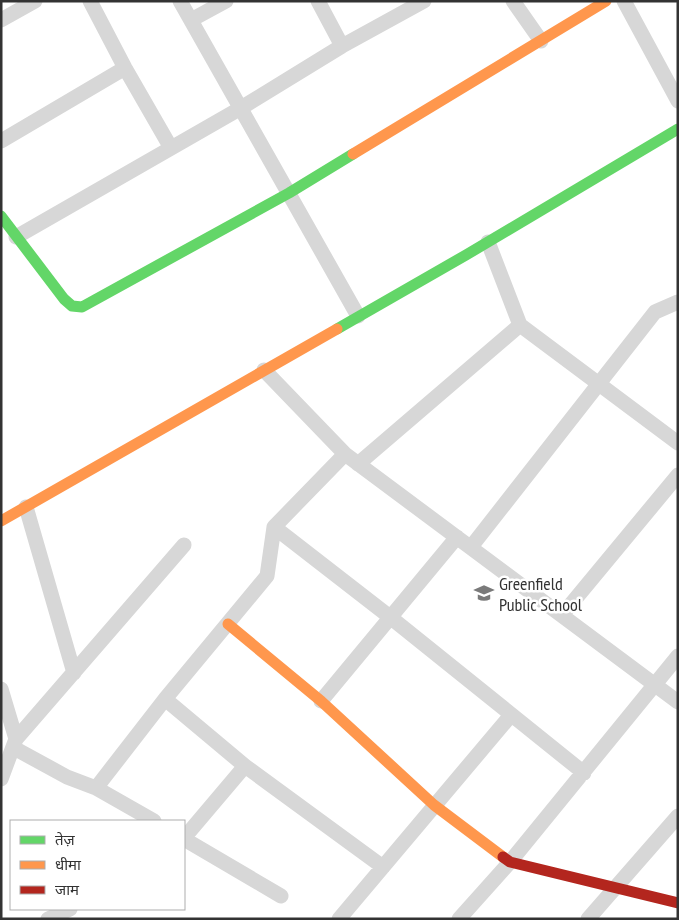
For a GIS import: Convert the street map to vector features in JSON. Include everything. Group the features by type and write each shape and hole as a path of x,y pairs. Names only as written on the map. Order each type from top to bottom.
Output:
{"street":[{"path":"1,20 35,1"},
{"path":"90,1 125,68 171,148"},
{"path":"180,1 358,316"},
{"path":"191,20 226,1"},
{"path":"318,1 342,46"},
{"path":"16,237 241,108 342,46 424,1"},
{"path":"513,1 541,41"},
{"path":"1,216 64,299 72,306 82,307 289,193 606,1"},
{"path":"624,1 678,101"},
{"path":"1,141 125,68"},
{"path":"1,521 488,242 678,129"},
{"path":"488,242 520,325 678,443"},
{"path":"471,547 656,312 678,302"},
{"path":"358,464 520,325"},
{"path":"264,370 345,454 678,702"},
{"path":"96,788 165,699 267,576 274,527 345,454"},
{"path":"562,615 678,475"},
{"path":"26,507 74,673"},
{"path":"274,527 390,617 584,773"},
{"path":"321,701 457,537"},
{"path":"1,779 15,744 184,545"},
{"path":"228,624 321,701 434,805 510,862 678,903"},
{"path":"459,919 510,862 678,656"},
{"path":"1,689 15,744 67,777 96,788 152,820"},
{"path":"165,699 245,766 383,867"},
{"path":"338,919 511,715"},
{"path":"185,837 245,766"},
{"path":"588,919 615,888 673,832 678,816"},
{"path":"185,839 281,896"},
{"path":"48,919 68,910"}],"traffic: fast":[{"path":"337,329 678,129"},
{"path":"1,216 64,299 72,306 82,307 289,193 353,154"}],"traffic: slow":[{"path":"353,154 606,1"},
{"path":"1,521 337,329"},
{"path":"228,624 321,701 434,805 503,857"}],"traffic: jam":[{"path":"503,857 510,862 678,903"}],"place":[{"name":"Greenfield Public School","path":"484,593"}]}
